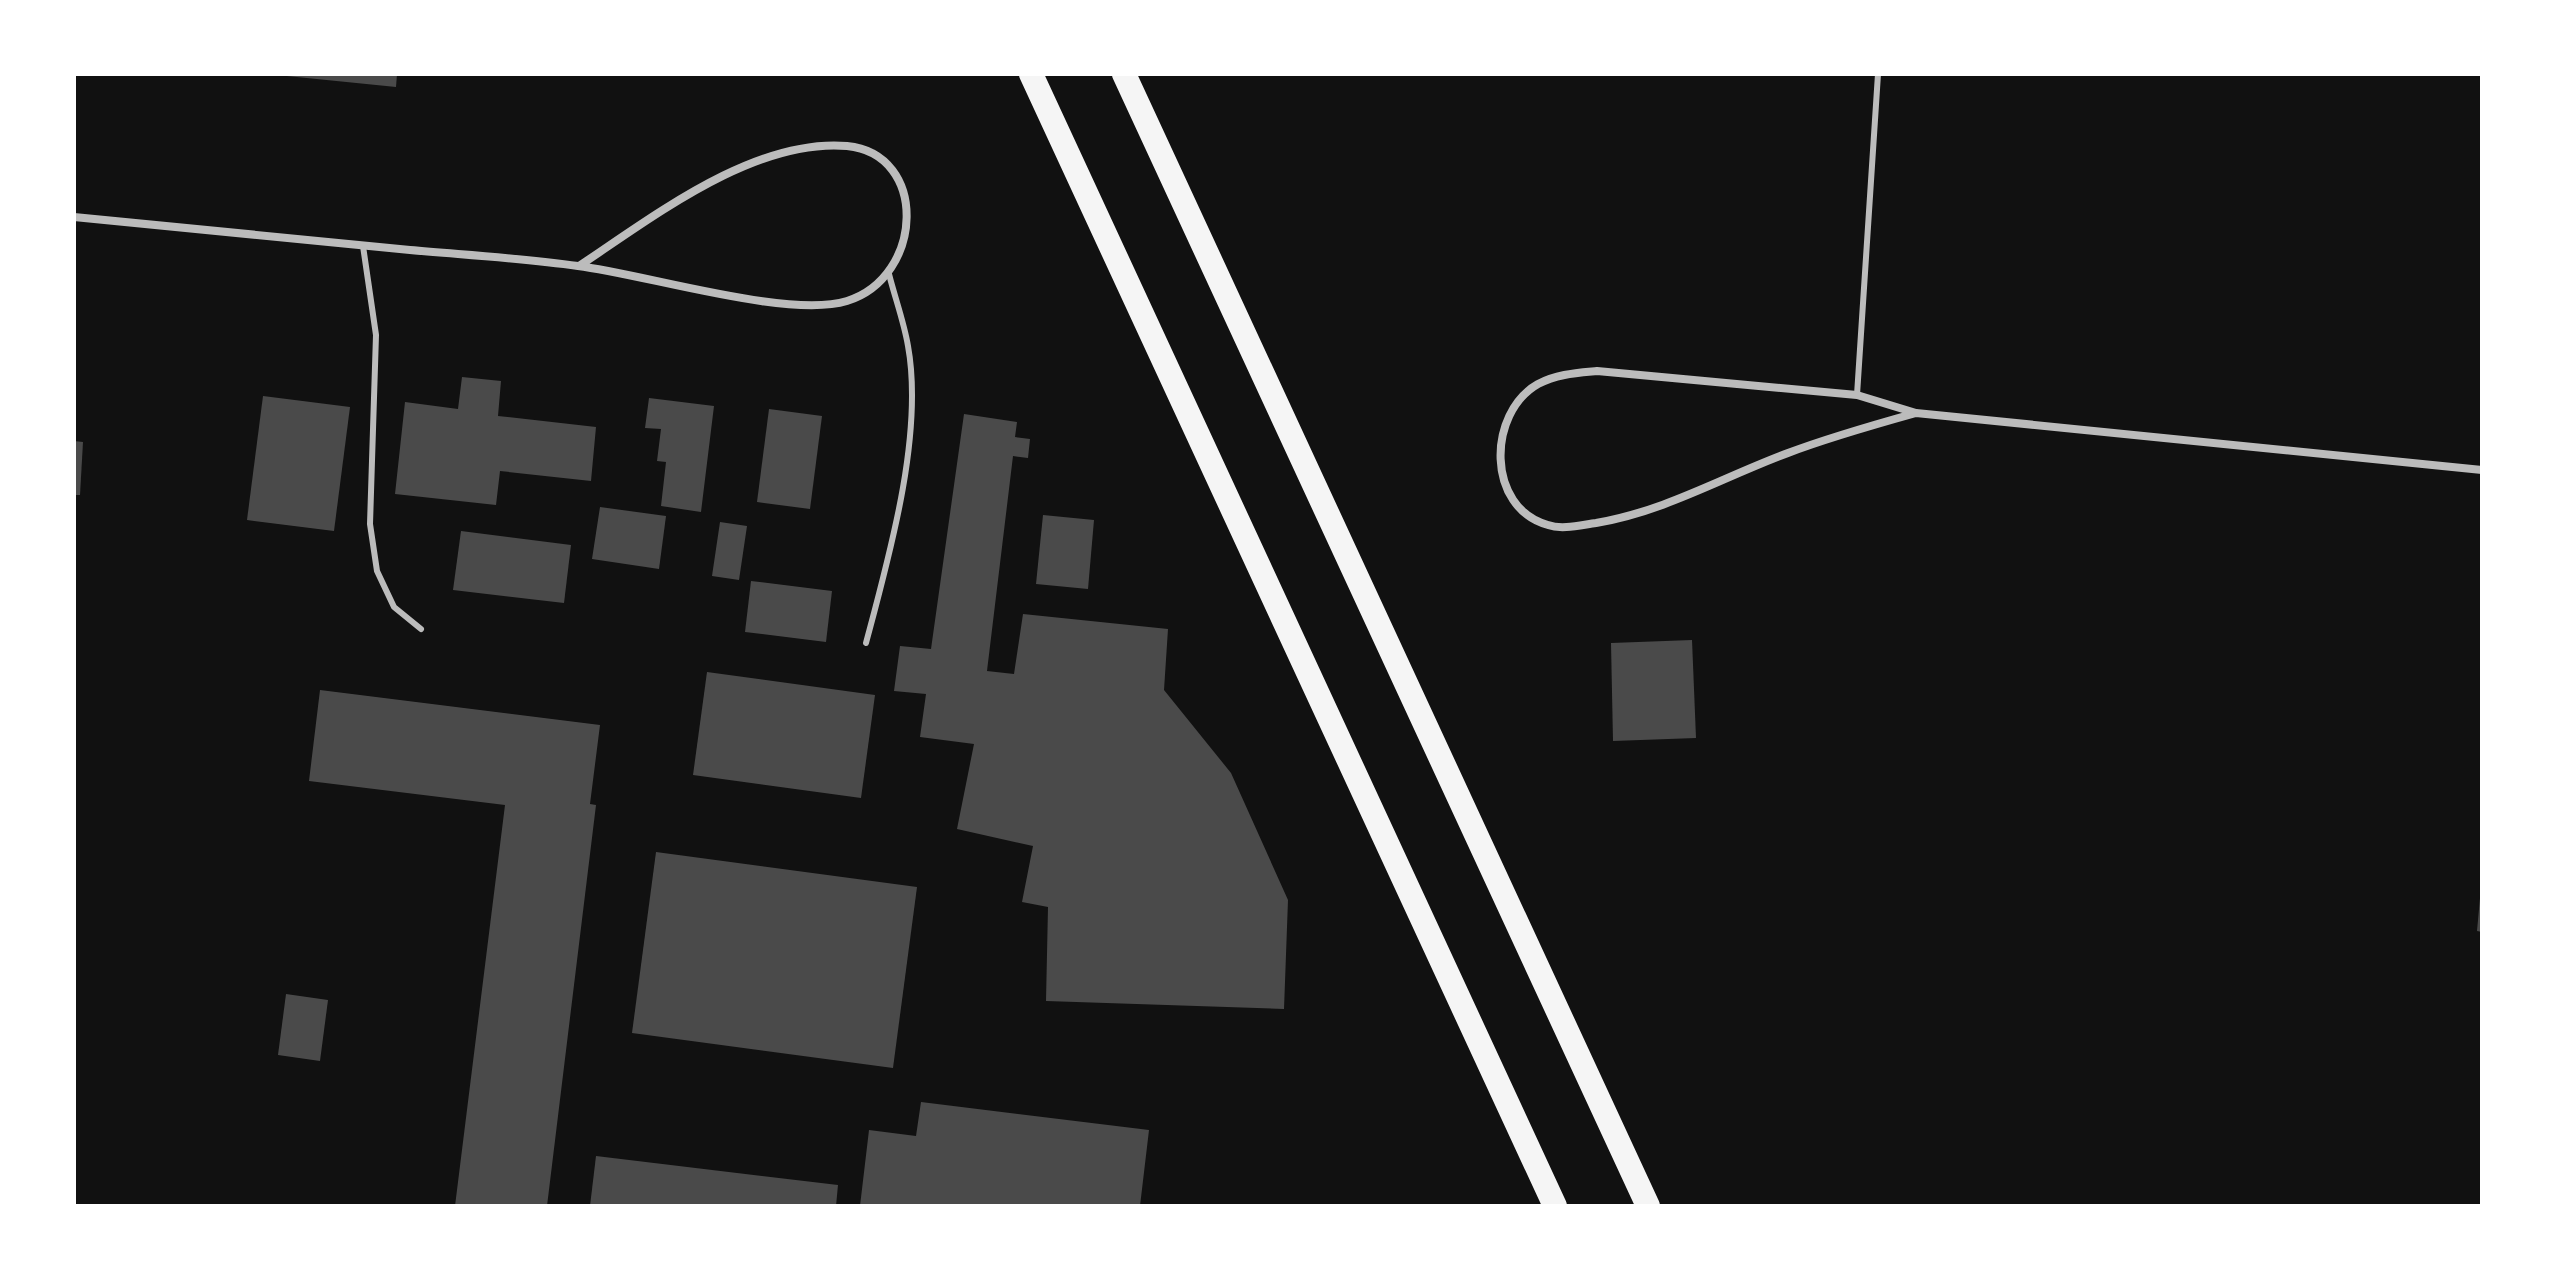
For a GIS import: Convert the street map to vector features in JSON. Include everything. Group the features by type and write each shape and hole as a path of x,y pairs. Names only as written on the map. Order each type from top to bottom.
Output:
{"highway":[{"path":"1031,74 1555,1206"},
{"path":"1124,74 1648,1206"}],"street":[{"path":"74,217 579,266 770,302 817,304 844,302 870,292 889,274 901,254 906,229 906,199 896,176 876,156 850,146 793,151 742,168 687,194 579,266"},
{"path":"1916,413 1786,453 1682,500 1629,517 1575,527 1547,525 1518,508 1504,481 1500,455 1504,424 1515,404 1536,385 1562,375 1597,371 1857,395 1916,413 1952,414 2482,470"}],"lane":[{"path":"1857,395 1878,74"},
{"path":"363,246 376,335 370,524 377,571 394,607 421,629"},
{"path":"866,643 887,566 912,406 908,347 889,274"}],"building":[{"path":"267,74 397,74 396,87"},
{"path":"462,377 501,381 498,416 596,427 591,481 500,471 496,505 395,494 405,402 458,409"},
{"path":"263,396 350,407 334,531 247,520"},
{"path":"649,398 714,406 701,512 661,506 666,462 657,461 661,429 645,428"},
{"path":"769,409 822,416 810,509 757,502"},
{"path":"964,414 1017,422 1015,437 1030,439 1028,458 1013,456 987,671 1014,674 1023,614 1168,629 1164,690 1231,773 1288,900 1284,1009 1046,1001 1048,907 1022,902 1033,846 957,829 974,744 920,737 926,694 894,691 900,646 931,649"},
{"path":"74,441 83,442 80,495 74,495"},
{"path":"600,507 666,516 659,569 592,559"},
{"path":"1043,515 1094,520 1088,589 1036,584"},
{"path":"720,522 747,526 739,580 712,576"},
{"path":"461,531 571,545 564,603 453,590"},
{"path":"751,581 832,591 826,642 745,632"},
{"path":"1692,640 1696,738 1613,741 1611,643"},
{"path":"707,672 875,695 861,798 693,775"},
{"path":"320,690 600,725 590,804 596,805 547,1206 455,1206 505,805 309,781"},
{"path":"656,852 917,887 893,1068 632,1033"},
{"path":"2482,898 2482,932 2477,931"},
{"path":"286,994 328,1000 320,1061 278,1055"},
{"path":"921,1102 1149,1130 1140,1206 860,1206 869,1130 916,1136"},
{"path":"596,1156 838,1185 836,1206 590,1206"}]}
